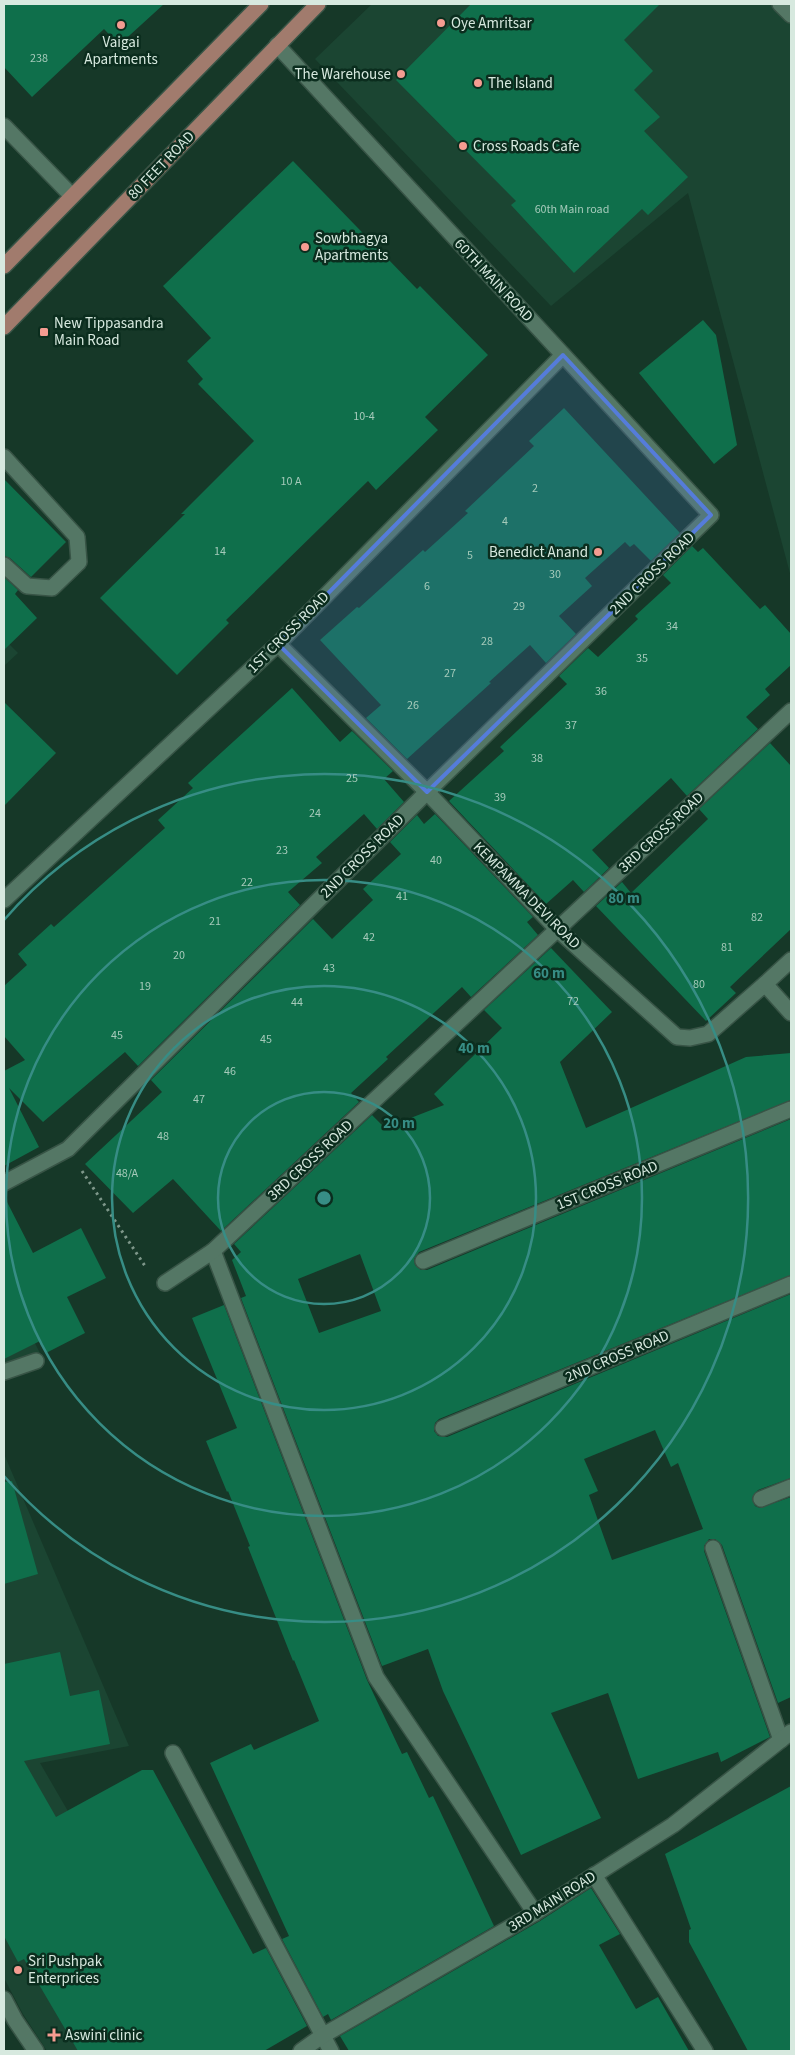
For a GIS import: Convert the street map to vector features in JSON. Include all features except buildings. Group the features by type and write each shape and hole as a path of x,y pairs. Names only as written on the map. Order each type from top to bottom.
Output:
{"main road":[{"path":"4,266 261,4"},
{"name":"80 FEET ROAD","path":"4,327 318,4"}],"street":[{"path":"780,4 791,15"},
{"name":"60TH MAIN ROAD","path":"277,45 711,515"},
{"path":"4,126 72,196"},
{"name":"1ST CROSS ROAD","path":"4,900 278,644 563,354"},
{"path":"4,457 77,537 79,562 52,588 27,586 4,565"},
{"name":"2ND CROSS ROAD","path":"4,1183 68,1149 427,792 711,515"},
{"name":"KEMPAMMA DEVI ROAD","path":"278,644 427,792 557,929 677,1037 690,1038 708,1034 791,960"},
{"name":"3RD CROSS ROAD","path":"165,1283 213,1250 791,711"},
{"path":"765,984 791,1014"},
{"name":"1ST CROSS ROAD","path":"423,1261 791,1108"},
{"path":"213,1250 376,1677 535,1912"},
{"name":"2ND CROSS ROAD","path":"443,1428 791,1284"},
{"path":"4,1372 36,1361"},
{"path":"761,1499 791,1487"},
{"path":"713,1548 786,1736"},
{"name":"3RD MAIN ROAD","path":"301,2051 322,2036 535,1912 673,1825 786,1736"},
{"path":"173,1753 331,2051"},
{"path":"594,1875 706,2051"},
{"path":"4,1999 9,2025 36,2051"}],"path":[{"path":"68,1149 152,1277 158,1282 165,1283"}],"highlighted area":[{"path":"563,355 711,515 427,792 278,644"}],"shaded area":[{"path":"372,4 791,4 791,577 688,193 551,306 315,59"},
{"path":"4,639 18,653 4,666"},
{"path":"4,1283 42,1357 4,1369"},
{"path":"4,1454 129,1746 40,1763 207,2051 47,2051 23,2014 4,1978"}],"place":[{"name":"Oye Amritsar","path":"441,23"},
{"name":"Vaigai Apartments","path":"121,25"},
{"name":"The Warehouse","path":"401,74"},
{"name":"The Island","path":"478,83"},
{"name":"Cross Roads Cafe","path":"463,146"},
{"name":"Sowbhagya Apartments","path":"305,247"},
{"name":"New Tippasandra Main Road","path":"44,332"},
{"name":"Benedict Anand","path":"598,552"},
{"name":"Sri Pushpak Enterprices","path":"18,1970"},
{"name":"Aswini clinic","path":"54,2035"}]}
